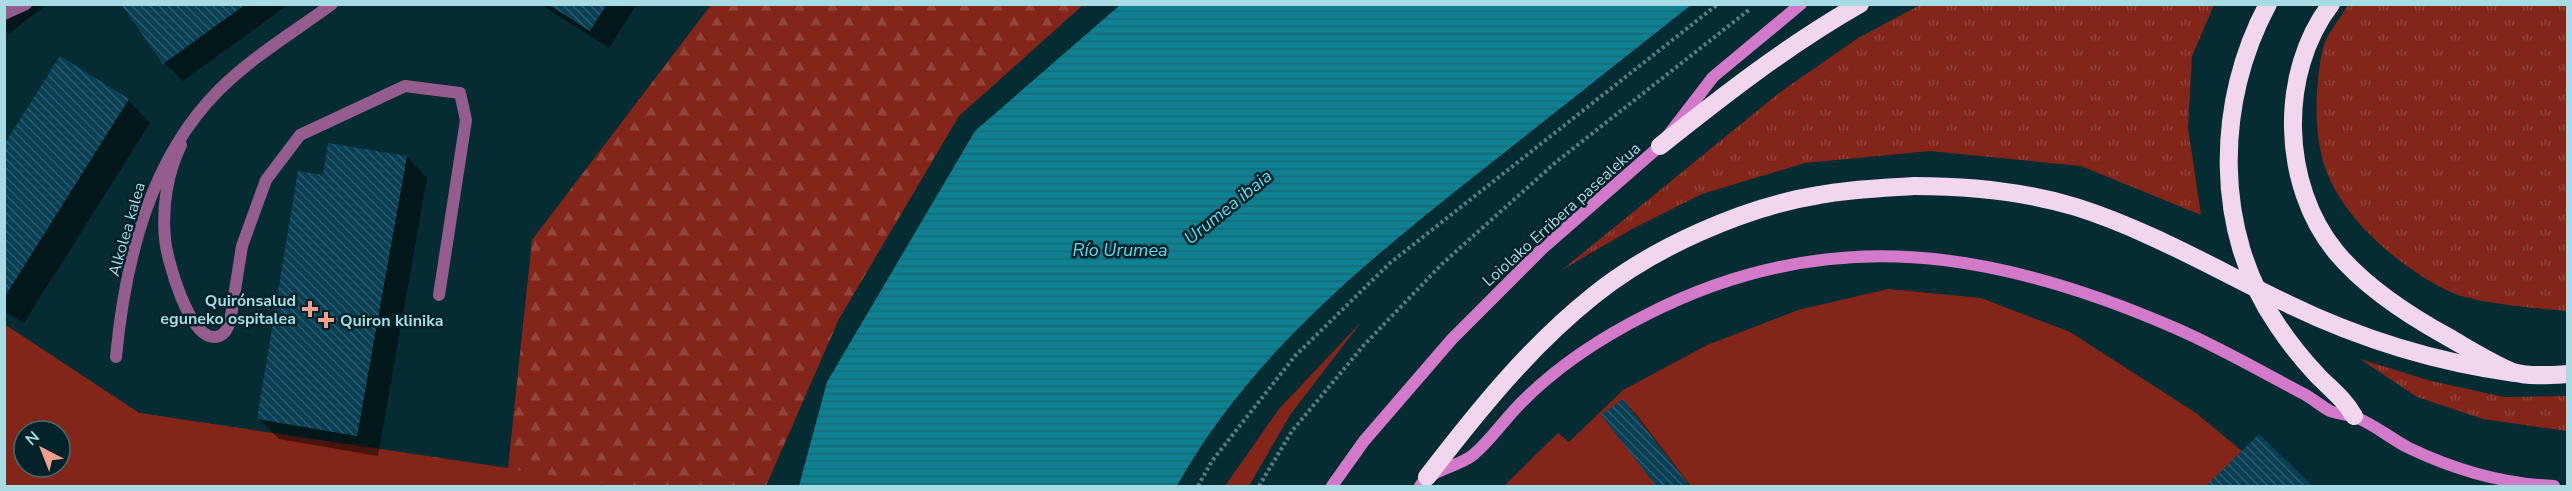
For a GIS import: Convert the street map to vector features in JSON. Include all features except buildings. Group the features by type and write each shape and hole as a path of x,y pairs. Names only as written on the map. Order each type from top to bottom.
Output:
{"highway":[{"path":"1660,146 1733,88 1799,42 1860,4"},
{"path":"2268,4 2256,27 2239,72 2230,117 2228,165 2235,225 2256,285 2276,323 2319,377 2344,399 2354,416"},
{"path":"2331,4 2304,53 2295,90 2294,132 2298,168 2312,212 2336,252 2376,291 2433,329 2515,373"},
{"path":"1424,482 1503,384 1555,328 1593,295 1629,271 1716,226 1764,209 1817,195 1914,186 1996,190 2075,207 2149,236 2288,304 2377,342 2469,367 2515,373 2568,374"}],"street":[{"path":"4,14 26,4"},
{"name":"Alkolea kalea","path":"116,357 121,308 148,204 160,171 177,141 209,101 246,67 332,4"},
{"name":"Loiolako Erribera pasealekua","path":"1332,486 1371,432 1452,339 1542,248 1660,146 1713,77 1801,4"},
{"path":"209,101 191,125 177,153 164,211 165,241 171,273 184,304 201,332 209,337 218,336 226,331 242,246 266,180 300,135 405,86 460,93 466,120 439,295"},
{"path":"1424,482 1472,456 1521,402 1582,353 1626,325 1671,302 1719,283 1769,270 1819,260 1870,256 1922,257 1973,262 2024,273 2073,288 2176,328 2333,412 2354,416 2410,448 2440,462 2503,480 2554,486"}],"path":[{"path":"1198,486 1212,461 1295,356 1390,263 1718,4"},
{"path":"1259,486 1292,431 1364,345 1443,262 1556,162 1755,4"}],"green space":[{"path":"711,5 1083,5 959,116 839,319 766,486 5,486 4,324 139,413 508,468 532,240"},
{"path":"1920,5 2214,5 2192,56 2188,128 2201,215 2081,166 1930,151 1805,163 1702,194 1632,229 1562,270 1779,93 1858,38"},
{"path":"2348,5 2567,5 2567,311 2488,302 2446,290 2392,255 2346,207 2326,170 2319,142 2317,109 2318,77 2323,48"},
{"path":"1888,289 1981,298 2070,332 2196,413 2284,486 1504,486 1558,433 1569,442 1623,390 1707,345 1798,310"},
{"path":"1362,321 1290,415 1249,486 1225,486 1279,409"},
{"path":"4,324 139,413 622,486 5,486"},
{"path":"2360,359 2431,381 2504,397 2567,396 2567,431 2483,419 2417,397"}],"water":[{"name":"Río Urumea","path":"1120,5 1691,5 1438,205 1353,276 1274,353 1238,395 1206,439 1177,486 799,486 827,382 975,131"}],"place":[{"name":"Quirónsalud eguneko ospitalea","path":"310,309"},
{"name":"Quiron klinika","path":"326,320"}],"water label":[{"name":"Urumea ibaia","path":"1228,207"}]}
